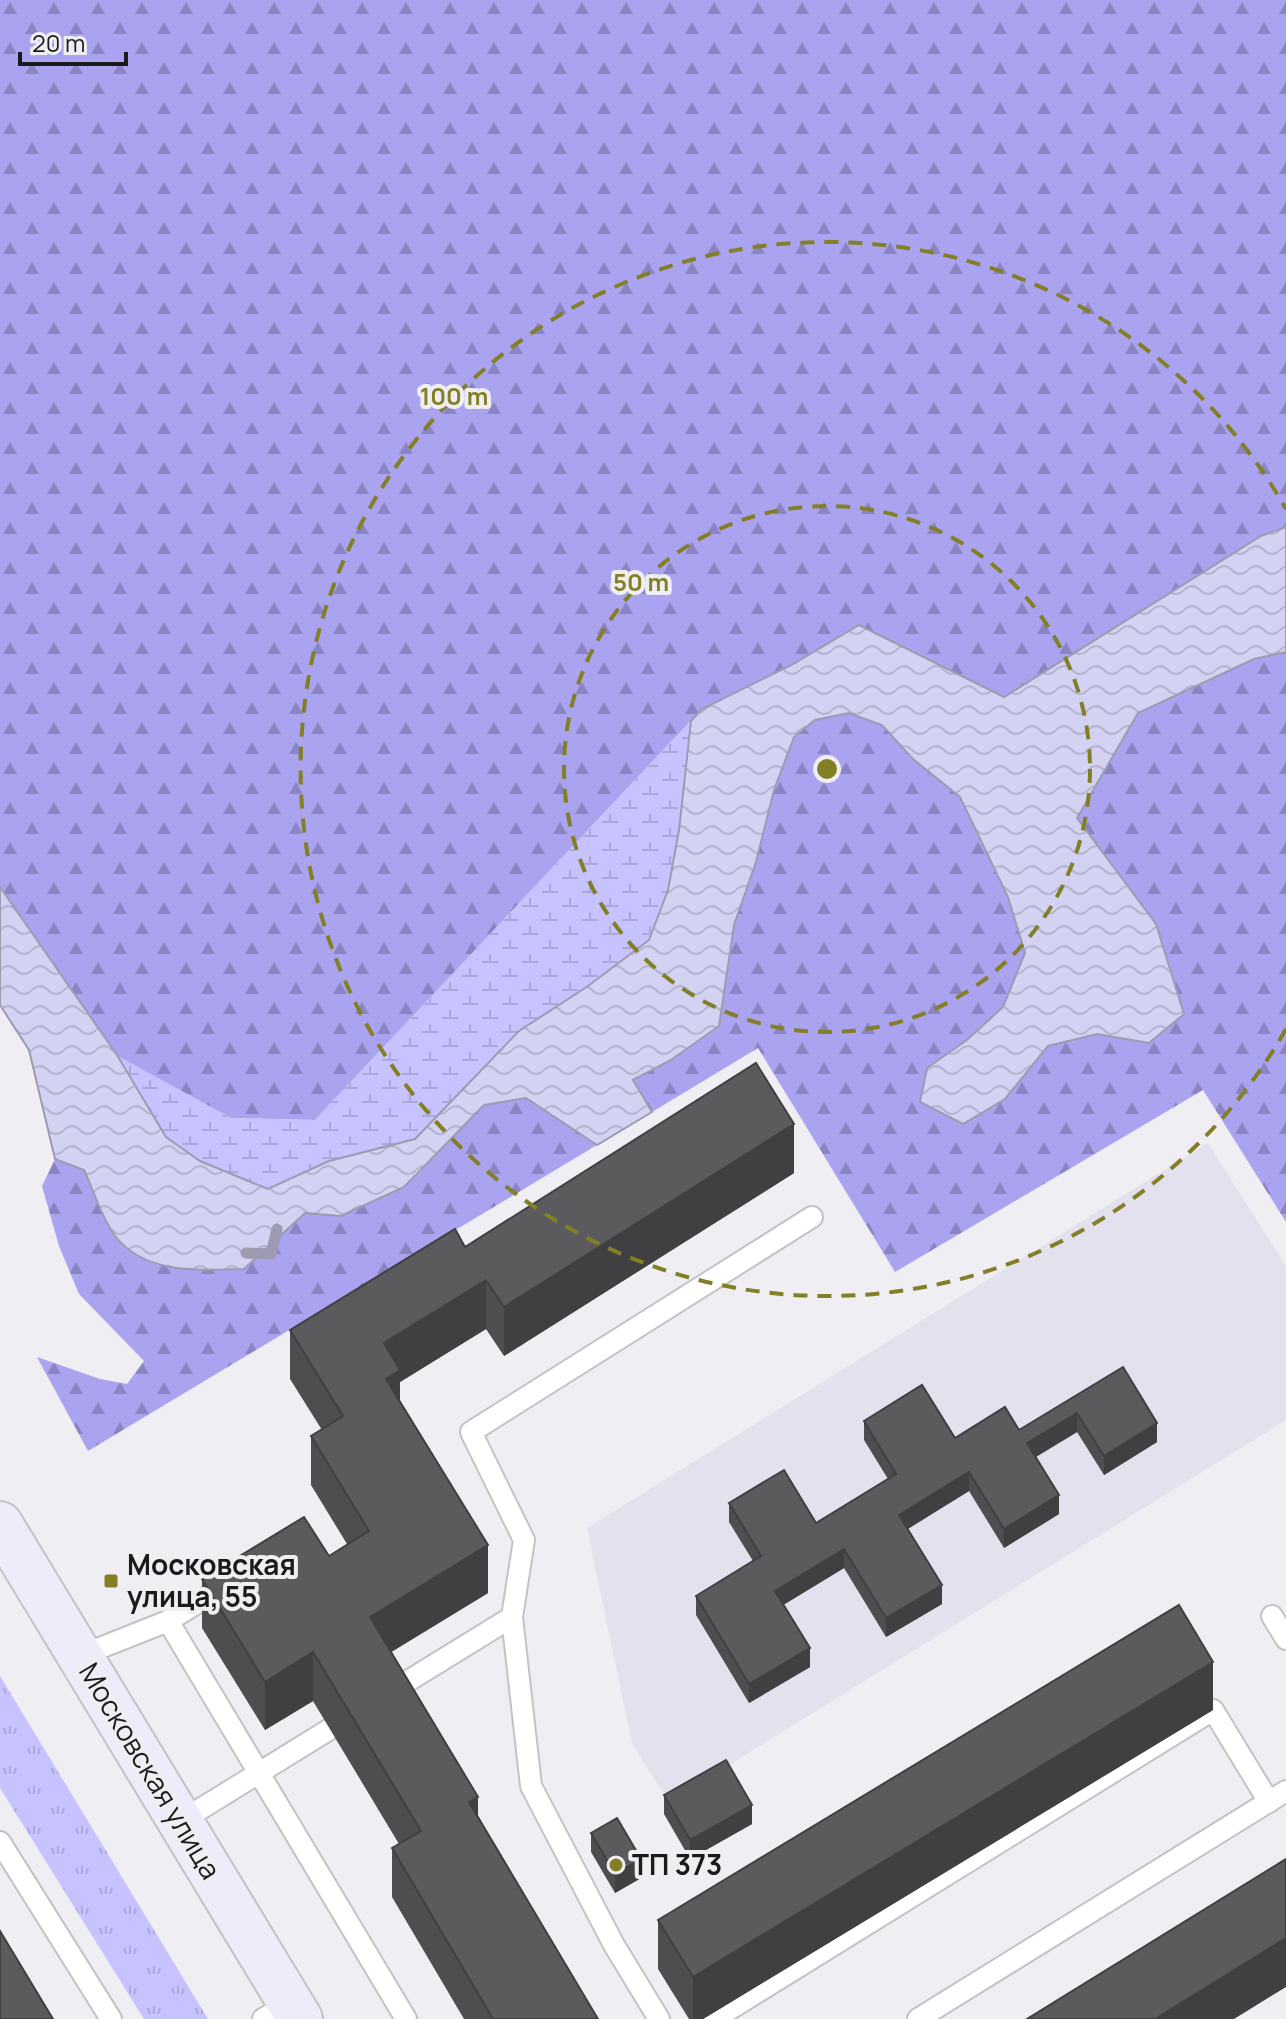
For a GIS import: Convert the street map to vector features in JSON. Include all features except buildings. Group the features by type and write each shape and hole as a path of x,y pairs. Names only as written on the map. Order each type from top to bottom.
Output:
{"main road":[{"name":"Московская улица","path":"0,1524 181,1821 285,2013"}],"lane":[{"path":"659,2019 614,1945 531,1786 512,1617 524,1540 471,1432 812,1217"},
{"path":"80,1656 168,1621 246,1573"},
{"path":"1272,1616 1286,1639"},
{"path":"387,1694 512,1617"},
{"path":"168,1621 406,2019"},
{"path":"714,2019 1213,1710 1277,1797 918,2019"},
{"path":"181,1821 330,1729"},
{"path":"0,1842 111,2019"}],"shaded area":[{"path":"1208,1143 1286,1266 1286,1420 669,1802 632,1744 587,1528"}],"green space":[{"path":"0,0 1286,0 1286,527 1261,536 1004,697 859,625 793,664 702,709 315,1120 231,1118 117,1056 0,887"},
{"path":"1286,652 1286,1222 1203,1090 895,1272 758,1048 652,1112 633,1081 671,1060 719,1026 734,925 756,862 774,790 794,736 815,720 849,713 882,725 913,759 960,797 1008,897 1025,953 1003,1007 968,1040 1005,1099 1048,1046 1097,1034 1150,1043 1156,924 1077,818 1138,713 1254,659"},
{"path":"691,721 679,830 668,890 649,940 588,986 519,1031 415,1139 329,1161 268,1190 200,1161 166,1137 118,1056 231,1118 315,1120"},
{"path":"526,1098 597,1145 88,1451 37,1357 100,1379 127,1384 144,1361 79,1294 59,1246 42,1186 55,1159 84,1170 117,1238 244,1269 305,1213 341,1216 447,1144 484,1105"},
{"path":"0,1676 208,2019 144,2019 0,1788"}],"water":[{"path":"1286,527 1286,652 1254,659 1138,713 1077,818 1156,924 1184,1014 1149,1043 1097,1034 1048,1046 1005,1099 963,1124 920,1102 927,1068 967,1040 1003,1007 1025,953 1008,897 960,797 913,759 882,725 849,713 815,720 794,737 774,790 756,862 734,925 719,1026 671,1060 633,1080 652,1112 597,1145 526,1098 484,1105 404,1187 341,1216 305,1213 244,1269 175,1268 143,1258 116,1237 106,1222 84,1170 55,1159 29,1050 0,1005 0,887 117,1055 166,1137 200,1161 268,1189 329,1161 415,1139 519,1031 588,986 649,940 668,890 679,830 691,721 702,709 793,664 859,625 1004,697 1261,536"}],"waterway":[{"path":"246,1253 271,1254 277,1229"}],"place":[{"name":"Московская улица, 55","path":"111,1581"},
{"name":"ТП 373","path":"616,1865"}]}
